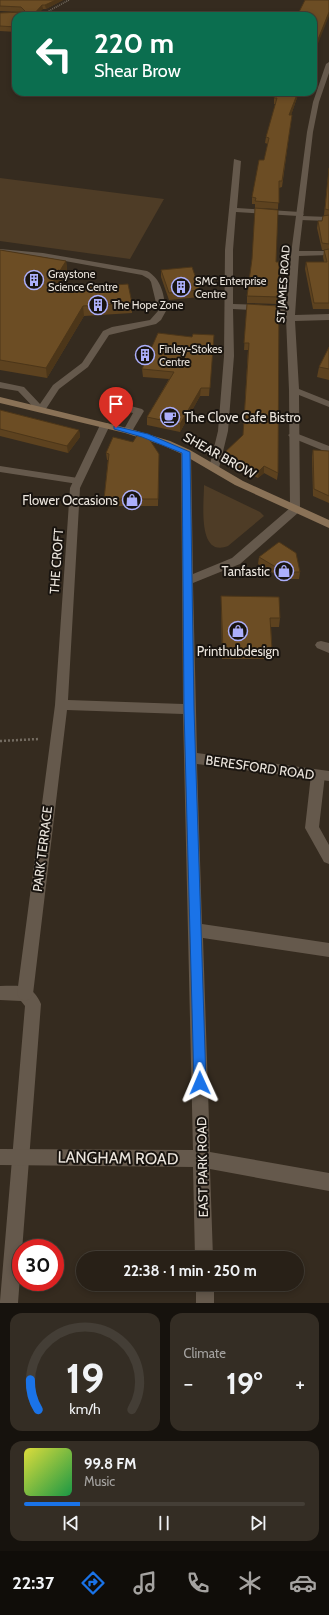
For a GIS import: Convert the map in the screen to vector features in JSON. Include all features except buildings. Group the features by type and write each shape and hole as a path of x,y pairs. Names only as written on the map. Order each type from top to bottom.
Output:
{"main road":[{"name":"SHEAR BROW","path":"0,400 105,425 166,443 186,452 239,483 329,524"}],"street":[{"name":"ST JAMES ROAD","path":"294,508 294,390 290,313 295,254 314,109 329,64"},
{"path":"214,468 223,431 229,356 229,250 237,161"},
{"path":"233,210 329,219"},
{"path":"0,251 43,255 144,273 152,277 162,311 158,318 153,322 139,326 112,330 106,333 93,355 85,365 56,387 41,410 21,389 0,384"},
{"path":"295,254 329,253"},
{"path":"229,306 329,317"},
{"path":"294,390 329,404"},
{"path":"115,405 139,411 128,431"},
{"name":"THE CROFT","path":"61,705 75,488 105,425"},
{"path":"294,435 329,450"},
{"name":"EAST PARK ROAD","path":"186,452 189,580 189,709 204,1251"},
{"path":"0,469 78,481"},
{"path":"189,580 236,561 294,508"},
{"path":"61,705 189,709"},
{"name":"PARK TERRACE","path":"25,994 61,705"},
{"name":"BERESFORD ROAD","path":"191,758 323,776"},
{"path":"323,776 312,828 329,858"},
{"path":"196,930 329,950"},
{"path":"0,993 25,994 33,1004 22,1157 9,1303"},
{"name":"LANGHAM ROAD","path":"0,1157 202,1159 329,1182"},
{"path":"205,1291 205,1303"}],"path":[{"path":"47,12 69,0"},
{"path":"0,742 56,739"}],"shaded area":[{"path":"0,178 164,199 130,259 0,241"},
{"path":"204,485 260,512 264,516 228,546 218,548 211,544 204,527"}],"place":[{"name":"Graystone Science Centre","path":"34,280"},
{"name":"SMC Enterprise Centre","path":"181,287"},
{"name":"The Hope Zone","path":"98,305"},
{"name":"Finley-Stokes Centre","path":"145,355"},
{"name":"The Clove Cafe Bistro","path":"170,417"},
{"name":"Flower Occasions","path":"132,500"},
{"name":"Tanfastic","path":"284,571"},
{"name":"Printhubdesign","path":"238,631"}],"route":[{"path":"116,428 145,435 186,452 189,580 189,709 200,1083"}]}
